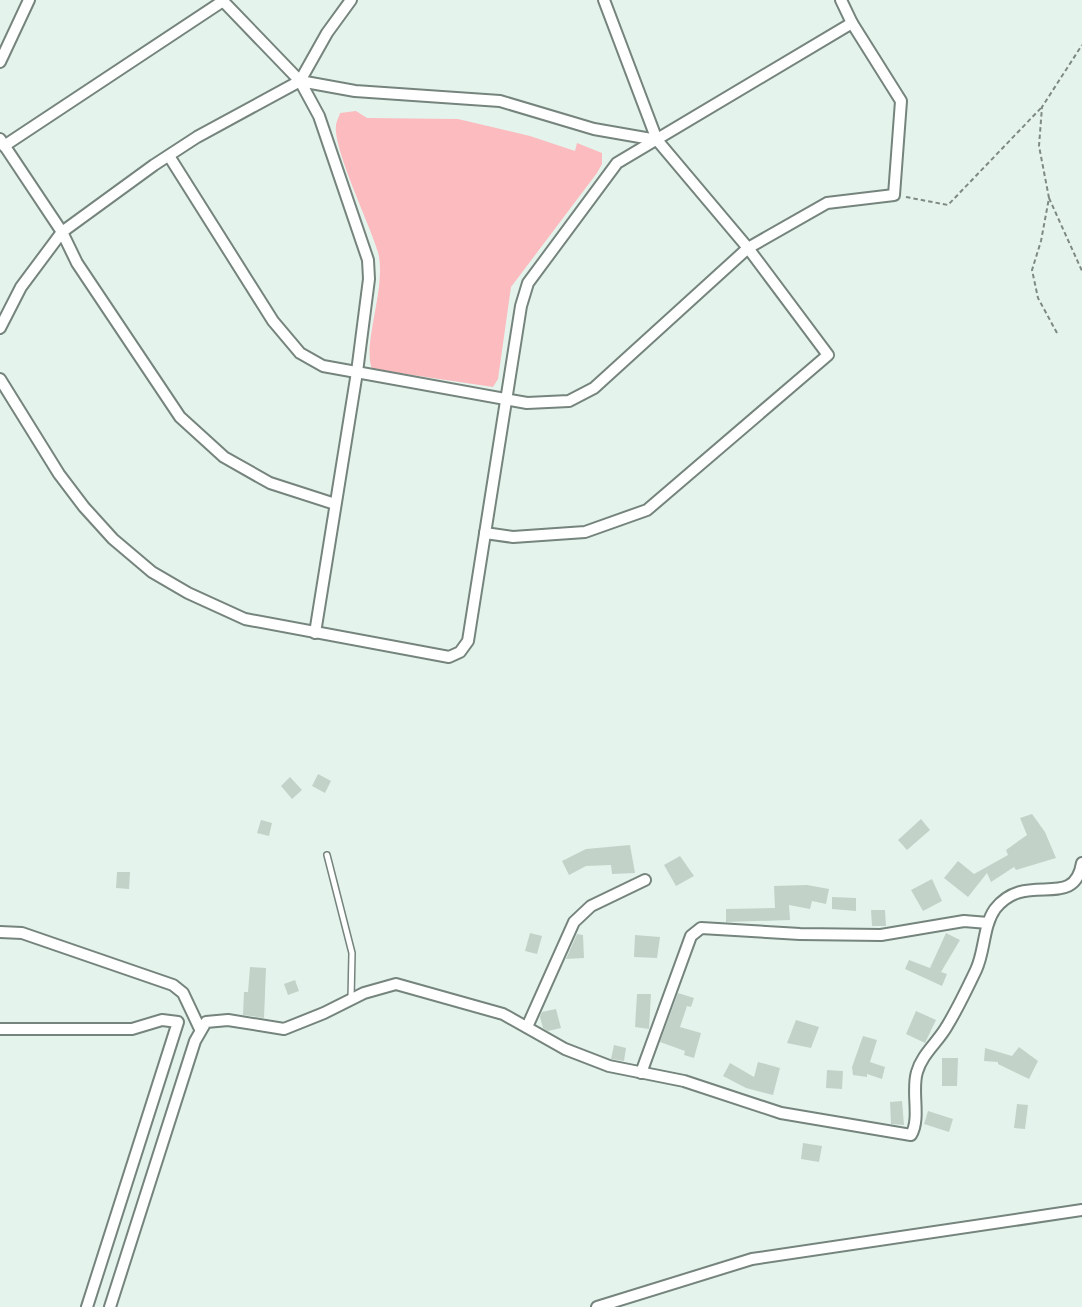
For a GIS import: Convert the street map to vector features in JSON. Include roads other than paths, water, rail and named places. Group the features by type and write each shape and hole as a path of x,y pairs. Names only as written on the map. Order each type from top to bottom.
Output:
{"street":[{"path":"0,62 29,0"},
{"path":"315,633 357,372 369,279 368,260 319,116 300,81 222,0 2,142 62,232 77,263 180,417 224,458 270,483 335,504"},
{"path":"0,328 21,287 62,232 197,137 300,81 327,33 351,0"},
{"path":"485,533 513,537 585,532 647,510 828,355 748,248 657,140 603,0"},
{"path":"169,156 273,321 300,353 323,366 506,400 527,403 569,401 594,388 748,248 827,203 894,195 901,101 852,23 841,0"},
{"path":"0,379 59,474 84,507 112,539 152,572 188,593 245,620 449,657 460,652 468,641 521,306 528,283 617,163 852,23"},
{"path":"300,81 355,91 500,101 594,129 657,140"},
{"path":"110,1307 200,1029 206,1022 214,1020 284,1029 379,987 396,984 503,1014 565,1049 609,1066 684,1082 781,1113 911,1135 914,1129 913,1098 917,1071 948,1026 976,970 984,951 988,923 996,908 1016,892 1027,889 1054,891 1067,888 1080,876 1082,863"},
{"path":"527,1028 574,922 596,903 645,880"},
{"path":"641,1073 691,936 701,928 800,934 881,935 964,921 988,923"},
{"path":"0,932 22,933 173,985 183,993 200,1029"},
{"path":"0,1029 132,1029 162,1020 178,1022 87,1307"},
{"path":"597,1307 752,1259 1082,1210"}],"lane":[{"path":"327,855 352,953 351,999"}]}
